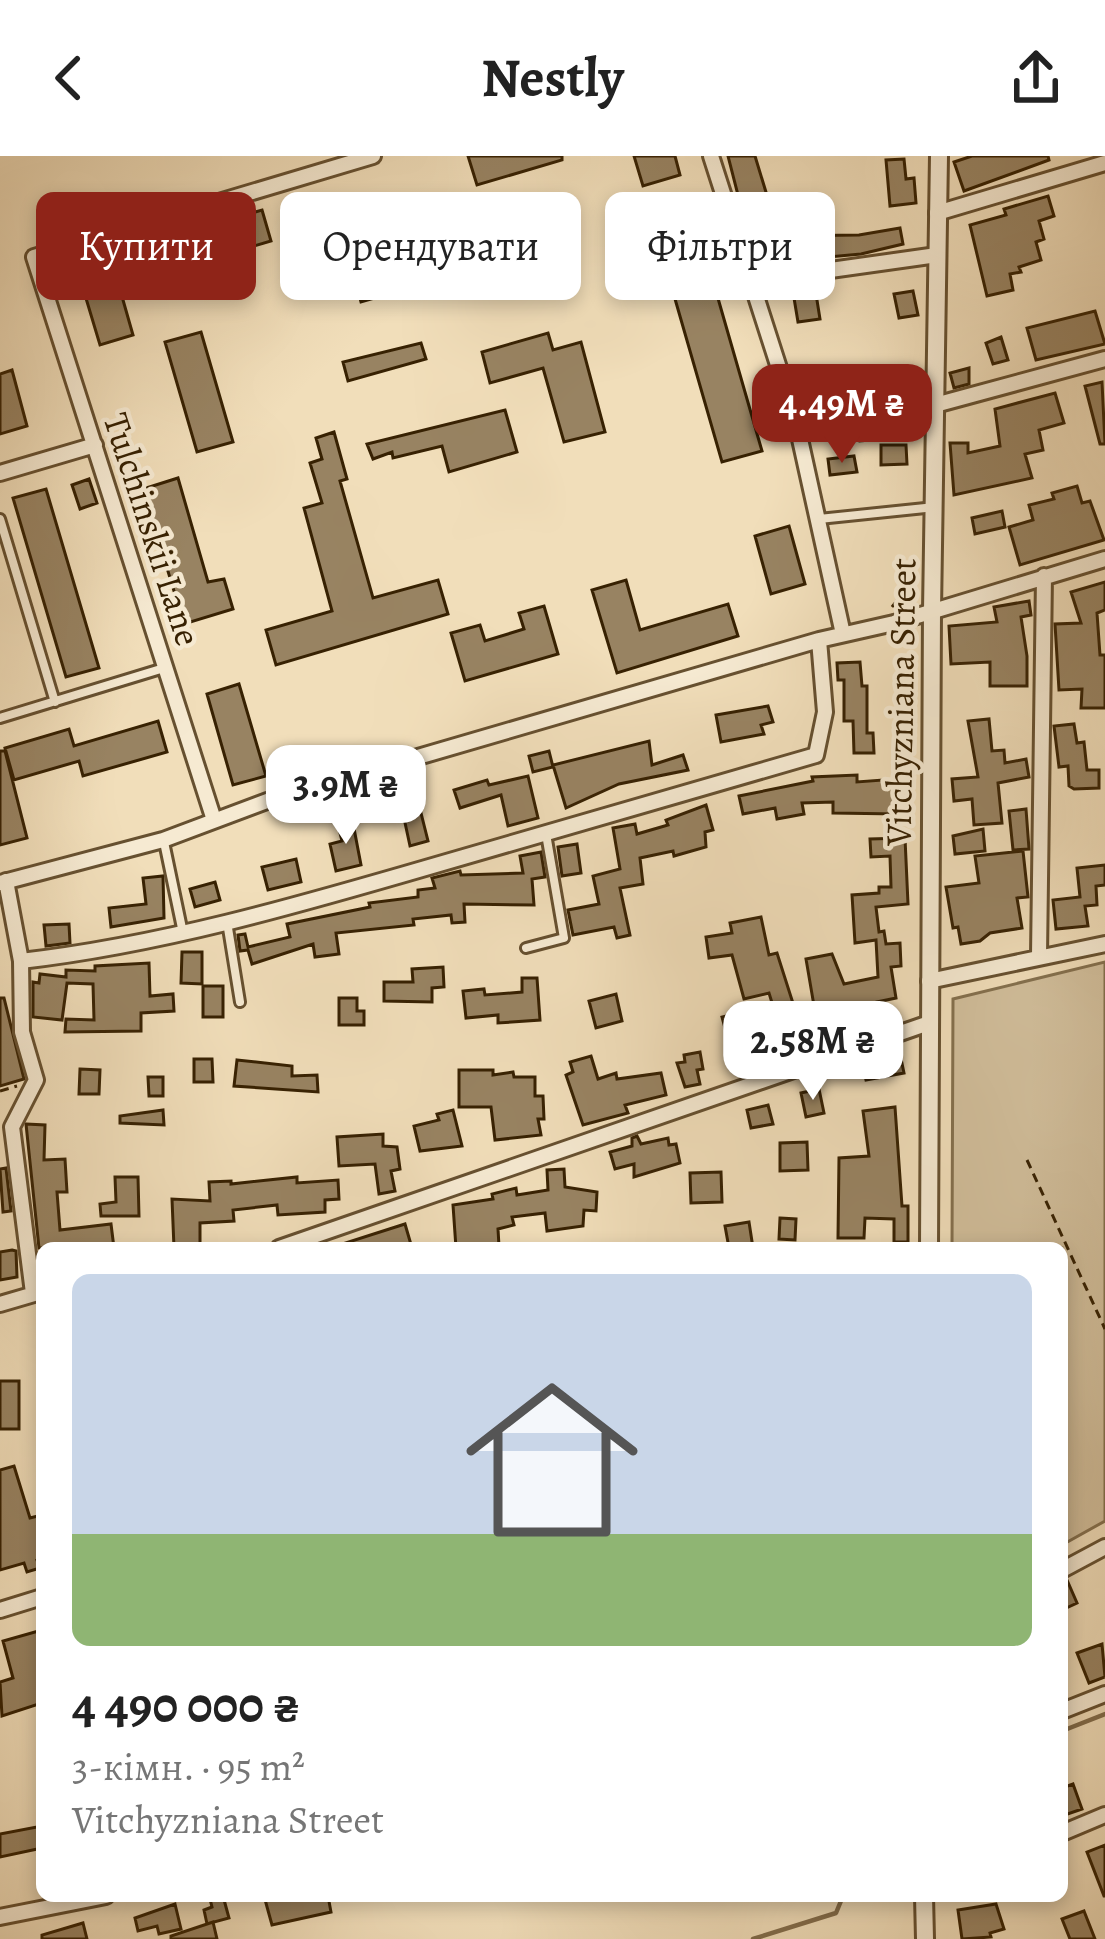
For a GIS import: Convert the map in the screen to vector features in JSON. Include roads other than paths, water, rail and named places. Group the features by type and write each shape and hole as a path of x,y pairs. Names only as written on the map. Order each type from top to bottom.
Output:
{"street":[{"name":"Tulchinskii Lane","path":"214,820 34,257 373,156"},
{"path":"711,156 723,192"},
{"name":"Vitchyzniana Street","path":"929,1242 939,156"},
{"path":"938,213 1105,163"},
{"path":"835,269 938,255"},
{"path":"758,300 796,421 843,634"},
{"path":"935,405 1105,359"},
{"path":"0,472 95,445"},
{"path":"36,1280 12,1126 35,1080 22,1032 21,962 3,882 163,840 214,820 1105,559"},
{"path":"1039,956 1044,576"},
{"path":"21,962 183,934 816,754 825,712 819,640"},
{"path":"929,981 1105,944"},
{"path":"296,1242 928,1023"},
{"path":"0,1304 36,1294"},
{"path":"1068,1567 1105,1547"},
{"path":"0,1610 36,1599"},
{"path":"1068,1709 1105,1694"},
{"path":"1068,1830 1105,1815"},
{"path":"0,1918 77,1902"},
{"path":"924,1902 925,1939"}],"lane":[{"path":"817,519 936,507"},
{"path":"0,519 55,702"},
{"path":"0,718 165,668"},
{"path":"526,948 564,938 545,833"},
{"path":"163,840 183,934"},
{"path":"227,922 240,1002"}],"waterway":[{"path":"1068,1729 1105,1714"},
{"path":"753,1939 836,1913 841,1902"}]}
